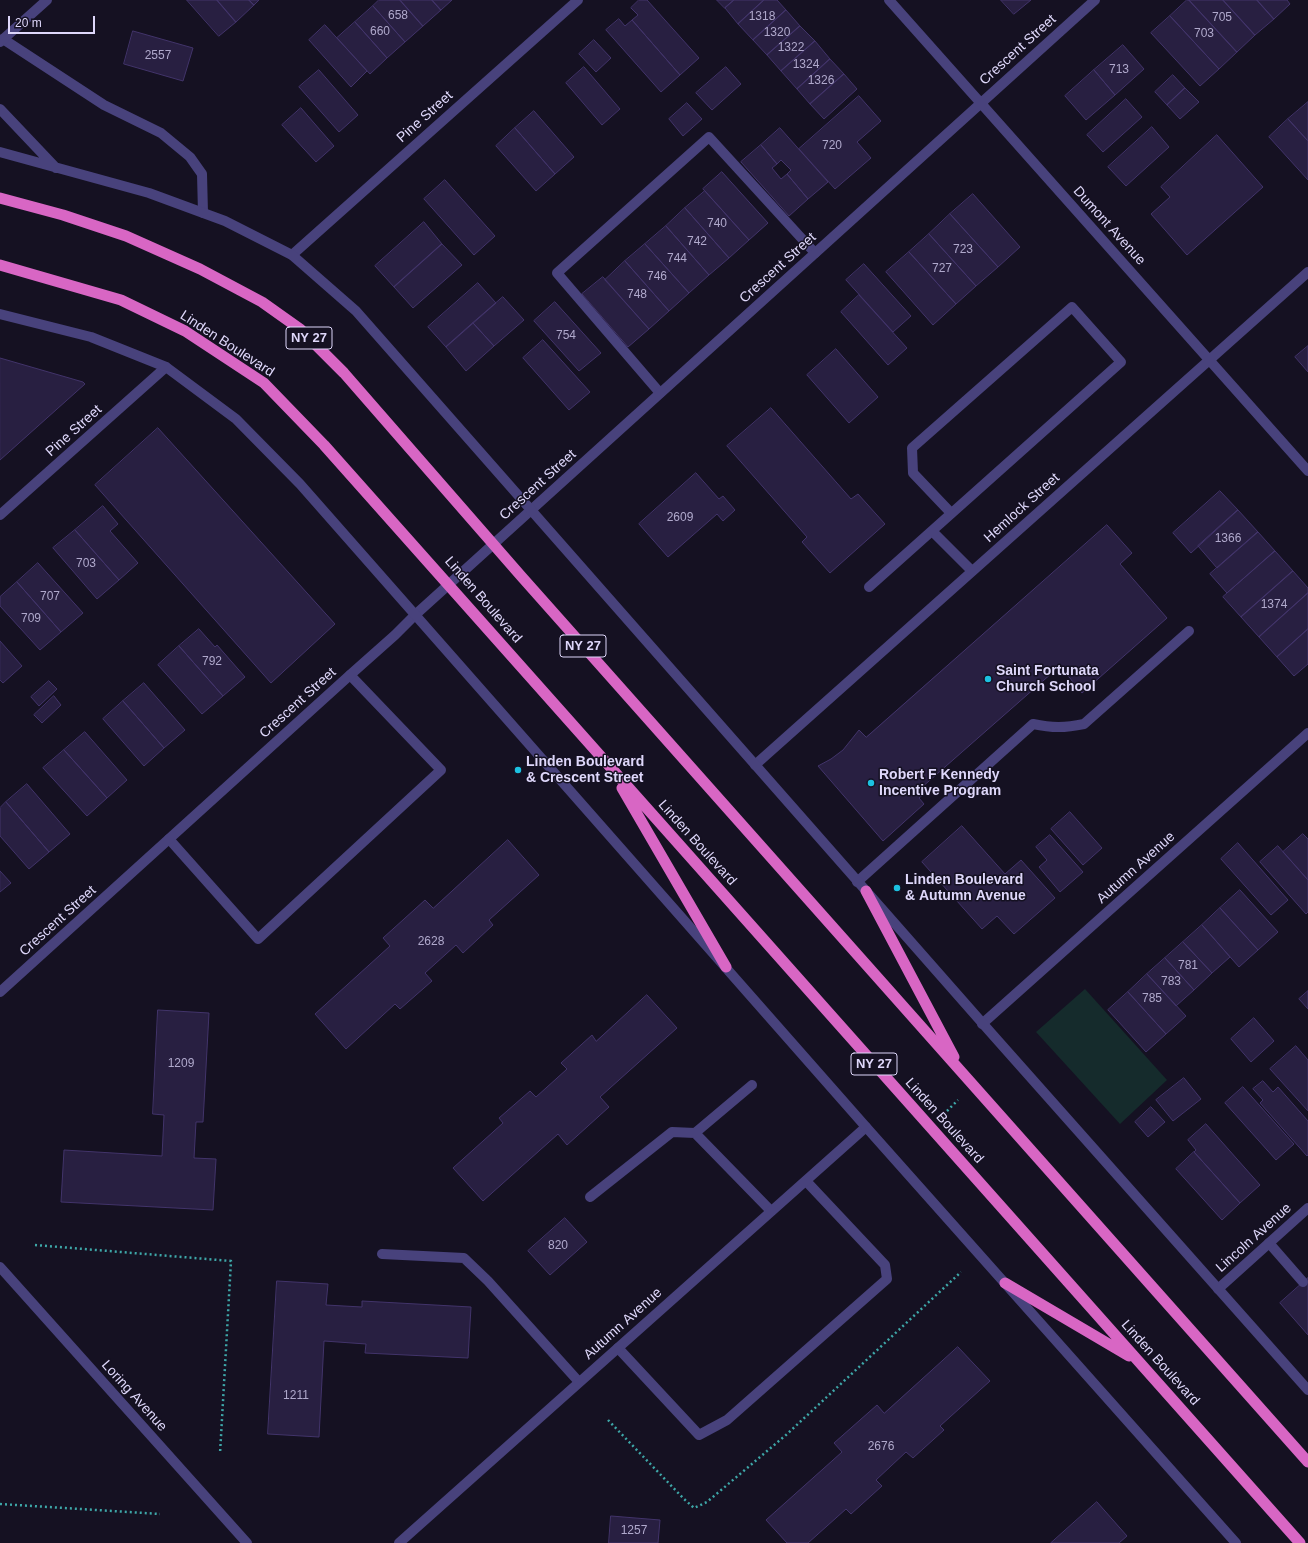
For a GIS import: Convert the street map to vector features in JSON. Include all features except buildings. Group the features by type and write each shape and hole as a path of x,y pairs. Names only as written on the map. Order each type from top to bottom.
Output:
{"highway":[{"name":"NY 27","path":"0,198 63,215 126,236 200,268 262,302 300,329 344,373 494,545 1308,1462"},
{"name":"Linden Boulevard","path":"0,265 120,300 185,331 264,384 324,445 1300,1543"},
{"path":"610,767 726,966"},
{"path":"866,891 963,1073"},
{"path":"1006,1283 1138,1361"}],"street":[{"path":"47,0 2,41 104,105 161,133 190,157 202,174 203,213"},
{"name":"Pine Street","path":"292,255 578,0"},
{"name":"Dumont Avenue","path":"889,0 1308,471"},
{"name":"Crescent Street","path":"0,992 396,635 531,510 1095,0"},
{"path":"0,109 56,168"},
{"path":"660,393 557,273 710,137 815,253"},
{"path":"0,152 149,193 225,221 292,255 356,312 982,1024 1308,1390"},
{"name":"Hemlock Street","path":"755,765 1308,272"},
{"path":"869,587 1121,362 1072,307 912,448 913,473 951,513"},
{"path":"0,314 91,337 166,367 236,420 300,484 726,966 866,1127 1236,1543"},
{"name":"Pine Street","path":"0,515 166,367"},
{"path":"932,530 972,571"},
{"path":"857,882 1033,724 1050,728 1067,728 1084,724 1189,631"},
{"path":"169,839 258,939 441,770 350,675"},
{"name":"Autumn Avenue","path":"982,1024 1308,733"},
{"path":"590,1197 672,1132 695,1133 752,1085"},
{"name":"Autumn Avenue","path":"399,1543 866,1127"},
{"path":"695,1133 771,1211"},
{"path":"618,1348 699,1435 727,1420 887,1279 885,1265 806,1181"},
{"name":"Lincoln Avenue","path":"1218,1289 1308,1208"},
{"path":"1269,1243 1303,1282"},
{"path":"382,1254 464,1258 488,1281 579,1382"},
{"name":"Loring Avenue","path":"0,1267 246,1543"}],"path":[{"path":"947,1111 960,1097"},
{"path":"35,1245 231,1261 220,1454"},
{"path":"608,1420 684,1500 694,1508 707,1502 786,1435 961,1272"},
{"path":"0,1504 160,1514"}],"green space":[{"path":"1085,989 1167,1080 1120,1124 1036,1032"}],"place":[{"name":"Saint Fortunata Church School","path":"988,679"},
{"name":"Linden Boulevard & Crescent Street","path":"518,770"},
{"name":"Robert F Kennedy Incentive Program","path":"871,783"},
{"name":"Linden Boulevard & Autumn Avenue","path":"897,888"}]}
